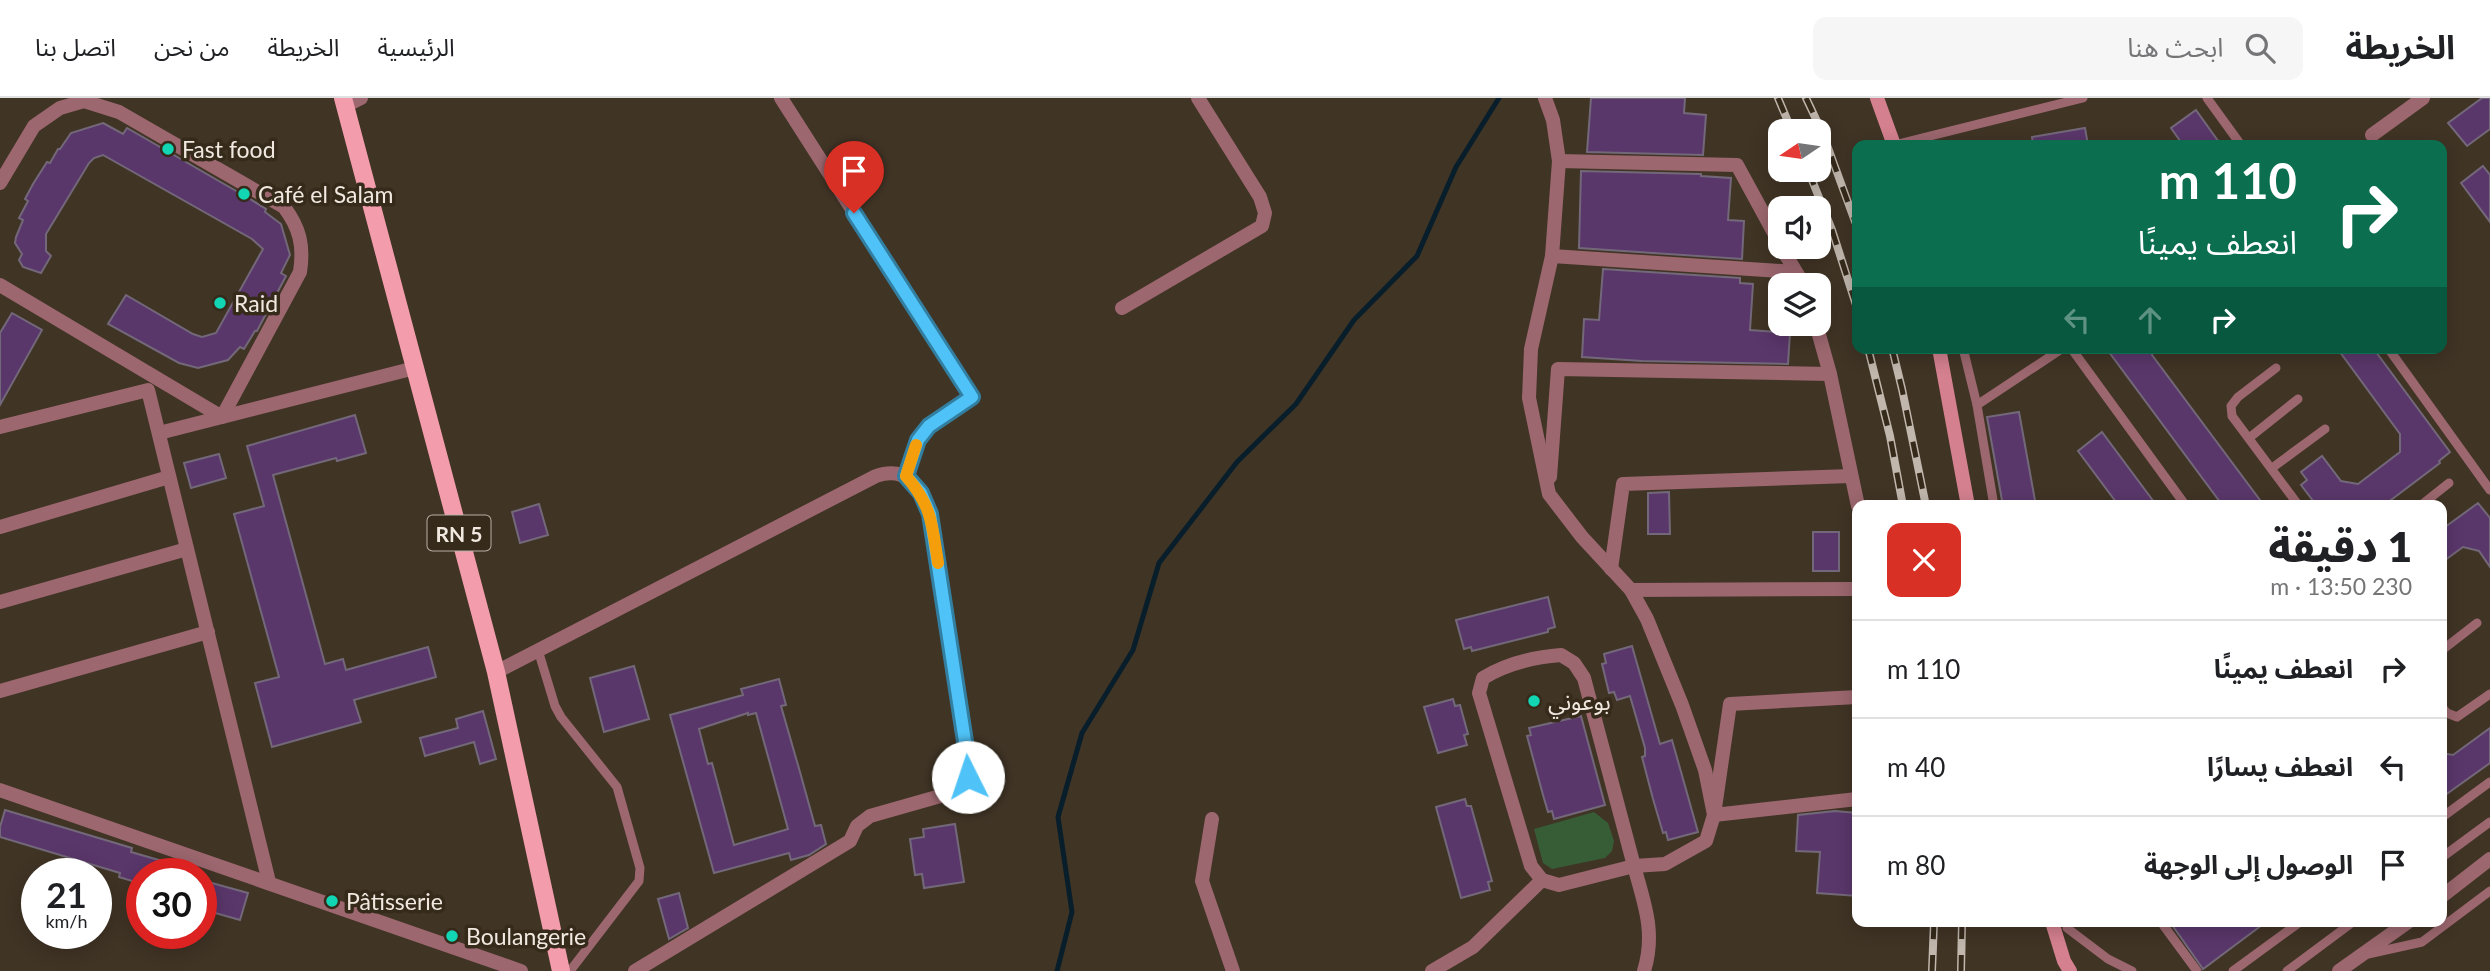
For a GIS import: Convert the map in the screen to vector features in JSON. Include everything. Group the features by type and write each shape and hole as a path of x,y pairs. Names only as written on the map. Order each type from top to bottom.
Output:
{"main road":[{"path":"1877,98 1892,140"},
{"name":"RN 5","path":"350,101 415,368 496,673 561,971"},
{"path":"1940,354 1967,500"},
{"path":"2054,927 2067,966"}],"street":[{"path":"781,98 972,397 929,426 918,440 906,476"},
{"path":"1122,308 1262,226 1265,213 1260,197 1198,98"},
{"path":"1545,98 1553,120 1559,161 1552,256 1531,349 1529,398 1549,494 1582,537 1631,590 1647,619 1705,770 1714,815"},
{"path":"2372,135 2423,98"},
{"path":"0,183 33,126 60,108 91,99 119,112 284,207 295,221 302,240 300,272 222,417"},
{"path":"1559,161 1737,166 1768,223"},
{"path":"1552,256 1795,272"},
{"path":"1788,259 1795,272"},
{"path":"0,285 222,417"},
{"path":"1819,336 1857,500"},
{"path":"159,433 415,368"},
{"path":"1549,494 1558,369 1830,374"},
{"path":"0,427 148,390 269,882"},
{"path":"496,673 876,476 889,472 906,476 921,493 930,514 968,761 968,777 958,791 870,816 857,826 849,841 635,971"},
{"path":"1611,569 1623,484 1852,476"},
{"path":"0,527 169,477"},
{"path":"0,602 187,549"},
{"path":"1631,590 1852,589"},
{"path":"0,691 208,632"},
{"path":"1644,971 1650,951 1650,932 1634,866 1584,678 1574,663 1561,654 1544,656 1496,670 1483,678 1479,693 1531,866 1542,880 1559,885 1634,866 1665,864 1706,841 1714,815 1730,704 1852,697"},
{"path":"0,790 521,971"},
{"path":"1714,815 1852,800"},
{"path":"1212,820 1202,881 1233,971"},
{"path":"2447,892 2490,859"},
{"path":"1432,971 1473,947 1542,880"},
{"path":"2339,971 2400,927"}],"lane":[{"path":"1925,140 2083,98"},
{"path":"2207,98 2237,140"},
{"path":"1964,354 1977,405 1993,500"},
{"path":"1977,405 2054,354"},
{"path":"2075,354 2182,500"},
{"path":"2392,354 2490,490"},
{"path":"2276,368 2238,397 2231,406 2232,416 2272,468 2292,500"},
{"path":"2249,438 2298,399"},
{"path":"2272,468 2325,429"},
{"path":"2428,500 2449,483"},
{"path":"2447,646 2477,623"},
{"path":"538,650 555,706 561,717 617,787 640,868 639,881 570,971"},
{"path":"2447,713 2457,717 2490,694"},
{"path":"2447,814 2490,782"},
{"path":"2447,854 2490,822"},
{"path":"2447,923 2490,891"},
{"path":"2066,927 2067,966"},
{"path":"2068,927 2108,959 2132,971"},
{"path":"2165,927 2197,971"},
{"path":"2233,971 2293,927"},
{"path":"2287,971 2346,927"},
{"path":"2360,956 2422,942 2442,927"}],"green space":[{"path":"1594,812 1608,823 1614,841 1612,851 1605,858 1552,869 1543,863 1534,829"}],"building":[{"path":"1591,98 1685,98 1684,113 1706,115 1703,155 1587,152"},
{"path":"2482,98 2490,98 2490,129 2467,146 2448,123"},
{"path":"2196,110 2217,140 2179,140 2171,128"},
{"path":"103,123 123,134 127,128 250,199 266,209 265,212 281,224 290,255 281,273 286,276 257,331 244,349 240,347 228,360 198,368 179,363 108,324 126,295 193,334 202,337 216,333 263,249 252,239 103,155 89,163 46,234 46,251 51,256 41,273 23,267 19,260 22,254 15,243 23,220 19,218 33,184 71,133"},
{"path":"2085,128 2087,140 2032,140 2032,137"},
{"path":"2483,166 2490,175 2490,222 2461,183"},
{"path":"1581,171 1701,174 1731,178 1728,220 1744,221 1742,259 1579,248"},
{"path":"1603,269 1740,278 1740,283 1753,284 1750,330 1768,331 1768,336 1790,336 1788,364 1582,357 1584,319 1599,320"},
{"path":"12,313 42,330 0,405 0,333"},
{"path":"2110,354 2152,354 2260,500 2219,500"},
{"path":"2341,354 2377,354 2450,452 2440,463 2391,500 2312,500 2301,485 2307,480 2301,472 2322,456 2341,481 2358,484 2400,452 2400,434"},
{"path":"2019,412 2035,500 2002,500 1987,417"},
{"path":"355,415 366,453 273,475 325,664 343,659 346,670 428,647 436,677 354,700 361,722 272,747 255,683 279,677 234,514 264,506 247,446"},
{"path":"2102,432 2153,500 2115,500 2078,451"},
{"path":"219,454 226,478 191,488 184,463"},
{"path":"1669,492 1670,534 1648,534 1648,493"},
{"path":"2478,503 2490,518 2490,567 2479,551 2463,547 2447,559 2447,526"},
{"path":"539,504 548,535 520,543 512,512"},
{"path":"1813,532 1839,532 1839,571 1813,571"},
{"path":"1548,597 1555,627 1548,629 1548,632 1472,651 1471,647 1464,649 1456,620"},
{"path":"1632,646 1660,744 1672,740 1698,832 1668,840 1666,832 1663,833 1642,757 1645,756 1645,748 1630,696 1617,700 1614,692 1609,693 1602,664 1606,663 1604,654"},
{"path":"634,666 649,719 604,732 590,678"},
{"path":"779,679 786,705 781,706 815,826 821,825 826,844 809,855 791,860 789,853 714,873 670,715 743,695 741,689","holes":["756,713 788,829 734,845 712,763 708,764 699,729"]},
{"path":"1453,699 1455,706 1460,705 1468,734 1464,735 1467,745 1438,753 1424,707"},
{"path":"483,711 496,759 480,764 474,742 425,756 420,738 458,728 456,719"},
{"path":"1581,716 1605,805 1554,819 1552,811 1548,812 1543,795 1527,736 1531,735 1529,728"},
{"path":"2490,728 2490,763 2447,794 2447,754 2453,755"},
{"path":"1465,799 1467,806 1471,806 1492,881 1488,882 1490,890 1461,898 1436,807"},
{"path":"5,810 132,848 131,852 152,858 126,858 126,879 119,877 120,873 112,871 112,858 70,858 0,837"},
{"path":"1835,811 1852,813 1852,896 1817,893 1820,852 1796,851 1798,815"},
{"path":"955,824 964,882 924,888 922,874 915,875 910,839 924,837 923,829"},
{"path":"217,884 248,893 240,920 217,914"},
{"path":"679,893 688,928 669,939 658,899"},
{"path":"2174,927 2259,927 2203,969"}],"waterway":[{"path":"1057,971 1072,912 1058,817 1082,733 1133,650 1159,563 1237,462 1296,404 1354,320 1417,256 1456,167 1499,98"}],"railway":[{"path":"1778,98 1787,119"},
{"path":"1806,98 1823,134 1852,213"},
{"path":"1813,182 1852,292"},
{"path":"1870,354 1890,436 1902,500"},
{"path":"1893,354 1925,500"},
{"path":"1932,971 1934,927"},
{"path":"1961,971 1962,927"}],"slow traffic":[{"path":"916,445 906,476 921,493 930,514 938,563"}],"place":[{"name":"Fast food","path":"168,149"},
{"name":"Café el Salam","path":"244,194"},
{"name":"Raid","path":"220,303"},
{"name":"بوعوني","path":"1534,701"},
{"name":"Pâtisserie","path":"332,901"},
{"name":"Boulangerie","path":"452,936"}],"route":[{"path":"854,213 972,397 929,426 918,440 906,476 921,493 930,514 968,761 968,777"}]}
